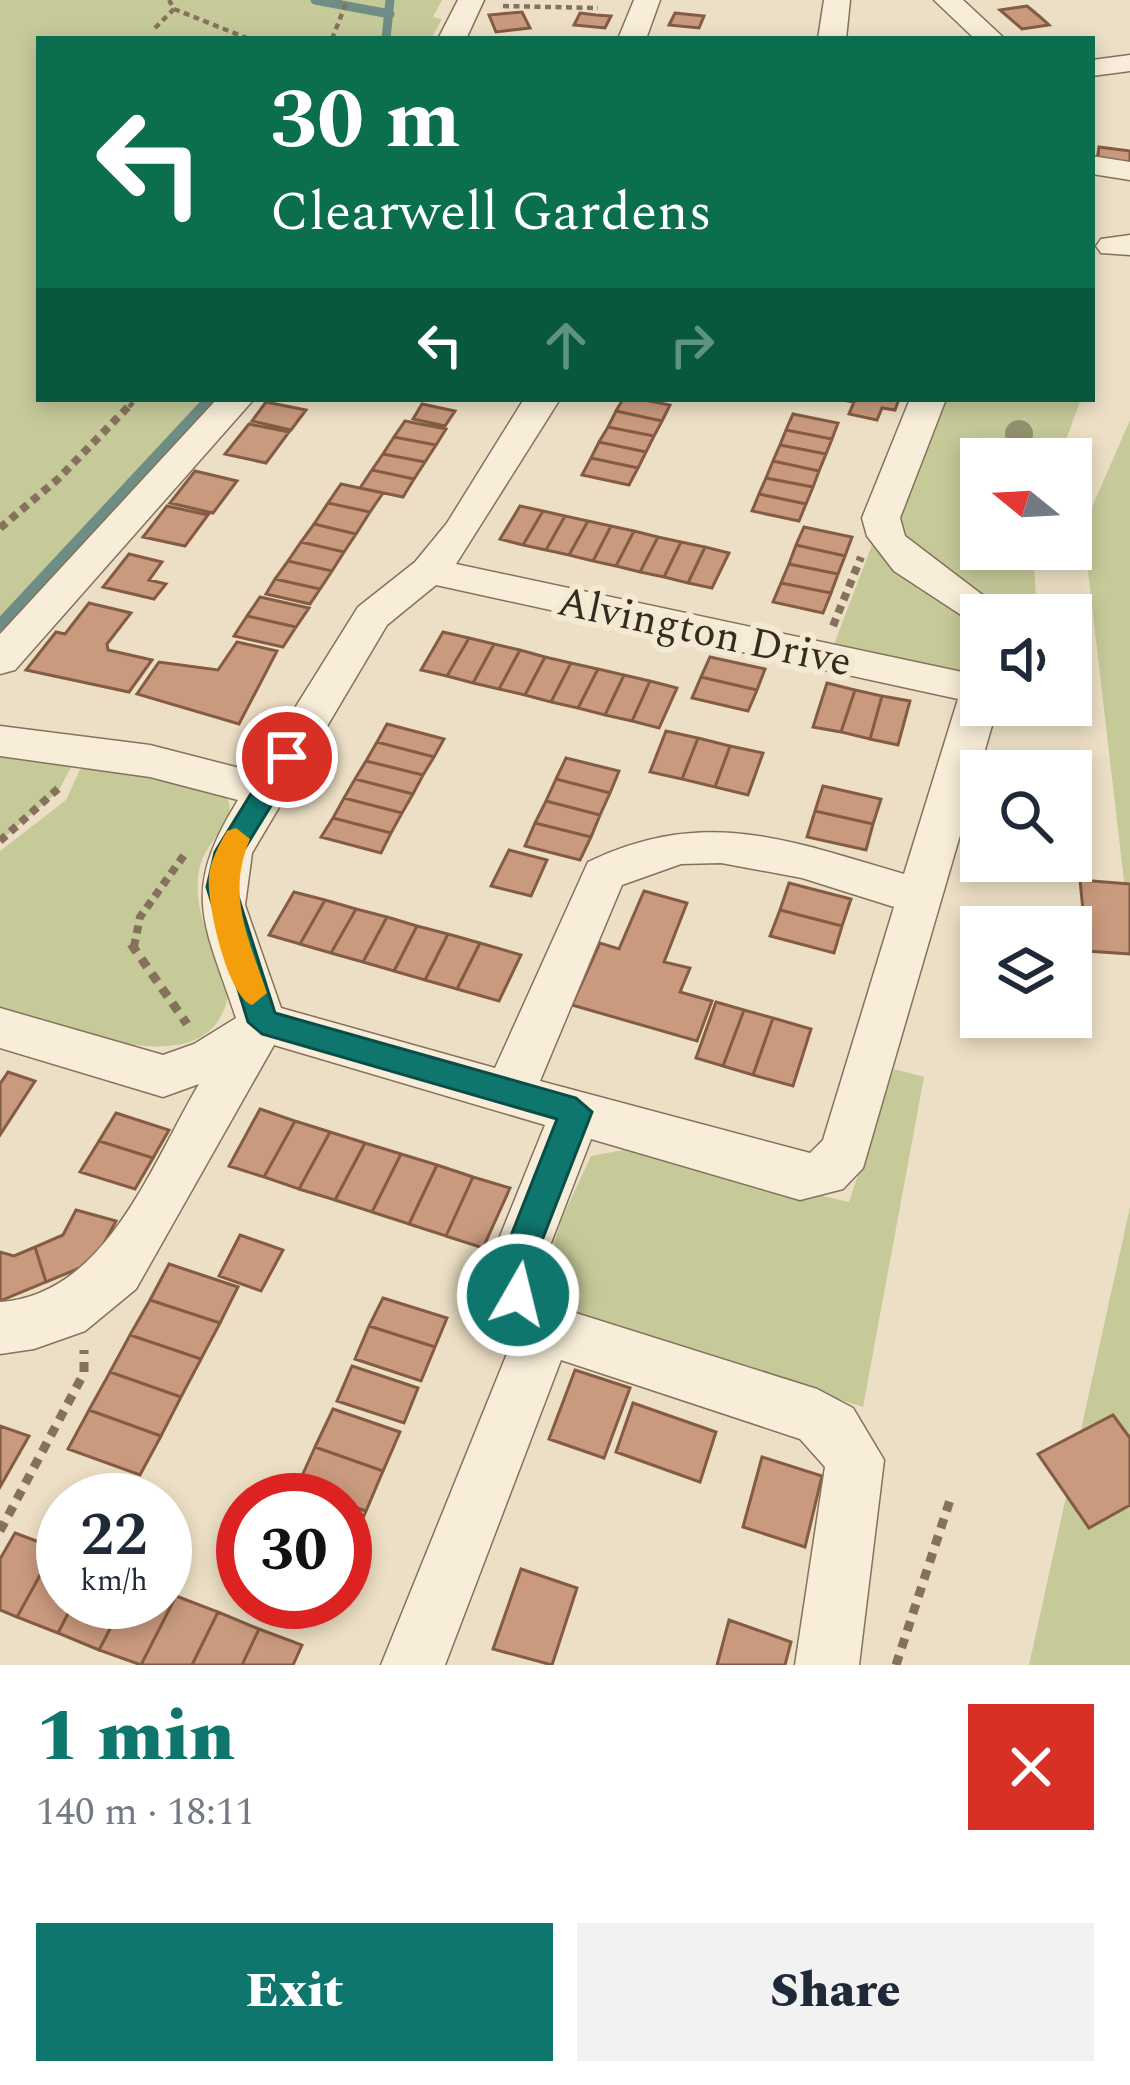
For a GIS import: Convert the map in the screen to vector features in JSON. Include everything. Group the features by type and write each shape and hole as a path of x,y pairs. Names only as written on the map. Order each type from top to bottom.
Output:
{"street":[{"path":"633,36 647,0"},
{"path":"832,36 836,0"},
{"path":"947,0 989,36"},
{"path":"453,36 468,5"},
{"path":"1095,68 1130,62"},
{"path":"1095,165 1130,171"},
{"path":"0,660 233,402"},
{"path":"0,1328 32,1325 84,1303 129,1253 262,1022 221,887 229,852 372,616 429,571 462,530 540,402"},
{"path":"927,402 881,518 885,538 901,557 962,594"},
{"name":"Alvington Drive","path":"429,571 960,686"},
{"path":"262,1022 800,1177 824,1173 845,1152 971,726"},
{"path":"0,740 80,750 267,791"},
{"path":"510,1092 604,874 624,862 669,846 732,845 921,896"},
{"path":"0,1028 163,1076 212,1059 262,1022"},
{"path":"576,1112 517,1261 518,1295 544,1329 817,1417 845,1443 855,1460 827,1665"},
{"path":"412,1665 544,1329"}],"path":[{"path":"169,0 174,9 242,36"},
{"path":"333,36 345,6 341,0"},
{"path":"468,5 598,8 592,0"},
{"path":"155,28 174,9"},
{"path":"0,528 58,479 133,402"},
{"path":"821,656 881,518"},
{"path":"0,841 58,792 80,750"},
{"path":"199,834 140,917 131,944 212,1059"},
{"path":"0,1531 84,1373 84,1303"},
{"path":"896,1665 952,1494"}],"green space":[{"path":"0,0 442,0 433,17 442,19 433,36 36,36 36,402 208,402 0,627"},
{"path":"927,402 1080,402 1067,438 960,438 960,570 1034,570 1036,594 960,594 960,685 829,657"},
{"path":"1130,420 1130,933 1088,570 1092,570 1092,507"},
{"path":"0,741 80,750 58,792 0,841"},
{"path":"83,763 222,791 228,800 228,818 201,863 198,895 229,989 218,1021 197,1039 167,1046 132,1045 0,1008 0,851 66,800"},
{"path":"894,1069 924,1077 863,1407 574,1316 542,1282 562,1218 591,1156 623,1150 849,1202"},
{"path":"1130,1207 1130,1665 1029,1665"}],"building":[{"path":"1027,6 1049,25 1022,29 1000,10"},
{"path":"522,12 530,28 496,32 489,15"},
{"path":"580,13 611,16 605,28 574,25"},
{"path":"675,13 704,16 699,28 669,25"},
{"path":"1099,147 1130,151 1130,165 1097,161"},
{"path":"266,402 306,410 291,430 252,421"},
{"path":"621,402 670,405 662,421 616,411"},
{"path":"854,402 898,402 895,410 882,408 877,420 849,414"},
{"path":"422,404 455,411 445,426 413,419"},
{"path":"616,411 662,421 654,436 608,427"},
{"path":"793,414 838,423 832,439 786,430"},
{"path":"405,421 446,429 436,445 394,437"},
{"path":"249,424 289,432 266,463 225,454"},
{"path":"608,427 654,436 646,452 599,442"},
{"path":"786,430 832,439 826,454 780,445"},
{"path":"394,437 436,445 425,462 383,454"},
{"path":"599,442 646,452 638,468 591,458"},
{"path":"780,445 826,454 819,471 773,461"},
{"path":"383,454 425,462 414,479 372,470"},
{"path":"591,458 638,468 629,485 582,475"},
{"path":"773,461 819,471 813,487 766,478"},
{"path":"372,470 414,479 403,497 360,488"},
{"path":"195,471 237,481 213,513 170,503"},
{"path":"766,478 813,487 806,504 759,494"},
{"path":"341,484 383,493 370,512 328,503"},
{"path":"759,494 806,504 799,521 752,511"},
{"path":"328,503 370,512 356,534 314,524"},
{"path":"167,506 208,515 185,546 143,537"},
{"path":"520,506 543,511 523,545 500,539"},
{"path":"543,511 565,516 546,550 523,545"},
{"path":"565,516 588,521 569,555 546,550"},
{"path":"588,521 611,526 593,561 569,555"},
{"path":"314,524 356,534 344,552 301,542"},
{"path":"611,526 634,531 616,566 593,561"},
{"path":"804,527 852,537 845,556 796,545"},
{"path":"634,531 658,537 640,572 616,566"},
{"path":"658,537 681,542 664,577 640,572"},
{"path":"301,542 344,552 332,571 288,561"},
{"path":"681,542 705,547 688,583 664,577"},
{"path":"796,545 845,556 838,574 789,564"},
{"path":"705,547 729,553 712,588 688,583"},
{"path":"129,554 162,562 149,580 166,584 154,599 103,587"},
{"path":"288,561 332,571 320,589 275,579"},
{"path":"789,564 838,574 831,593 781,583"},
{"path":"275,579 320,589 310,604 266,594"},
{"path":"781,583 831,593 823,613 773,602"},
{"path":"260,597 309,608 296,627 247,616"},
{"path":"89,603 131,613 107,644 108,650 152,660 129,692 26,670 56,632 65,634"},
{"path":"247,616 296,627 283,647 234,636"},
{"path":"443,632 469,638 447,676 421,670"},
{"path":"469,638 494,644 473,683 447,676"},
{"path":"237,642 277,651 239,724 137,694 159,662 218,670"},
{"path":"494,644 520,650 499,689 473,683"},
{"path":"520,650 545,657 525,695 499,689"},
{"path":"545,657 571,663 551,702 525,695"},
{"path":"710,657 765,669 757,690 701,677"},
{"path":"571,663 598,669 578,708 551,702"},
{"path":"598,669 624,675 605,715 578,708"},
{"path":"624,675 650,681 632,721 605,715"},
{"path":"701,677 757,690 748,711 692,698"},
{"path":"650,681 677,688 659,728 632,721"},
{"path":"827,683 855,690 841,732 813,727"},
{"path":"855,690 882,696 870,739 841,732"},
{"path":"882,696 910,701 898,745 870,739"},
{"path":"387,724 444,739 434,757 377,742"},
{"path":"666,731 698,738 682,779 650,772"},
{"path":"698,738 730,746 715,787 682,779"},
{"path":"377,742 434,757 423,775 366,761"},
{"path":"730,746 763,753 748,795 715,787"},
{"path":"566,758 619,771 610,793 556,779"},
{"path":"366,761 423,775 413,794 355,779"},
{"path":"355,779 413,794 402,813 344,798"},
{"path":"556,779 610,793 600,815 546,801"},
{"path":"823,786 881,799 873,824 815,811"},
{"path":"344,798 402,813 391,833 333,818"},
{"path":"546,801 600,815 591,837 535,823"},
{"path":"815,811 873,824 866,850 807,837"},
{"path":"333,818 391,833 381,853 321,837"},
{"path":"535,823 591,837 580,860 525,846"},
{"path":"509,850 547,860 531,896 491,886"},
{"path":"1080,882 1130,884 1130,954 1092,951 1092,906 1083,906"},
{"path":"789,883 851,899 842,926 780,910"},
{"path":"644,891 687,903 664,962 690,968 680,992 712,1001 697,1041 572,1005 600,943 619,949"},
{"path":"294,892 325,900 300,944 269,935"},
{"path":"325,900 356,909 331,953 300,944"},
{"path":"356,909 387,917 363,962 331,953"},
{"path":"780,910 842,926 834,953 770,936"},
{"path":"387,917 417,926 394,971 363,962"},
{"path":"417,926 448,934 425,980 394,971"},
{"path":"448,934 480,943 457,989 425,980"},
{"path":"480,943 521,955 499,1001 457,989"},
{"path":"716,1002 744,1010 723,1066 696,1058"},
{"path":"744,1010 773,1018 753,1075 723,1066"},
{"path":"773,1018 811,1029 793,1086 753,1075"},
{"path":"8,1072 35,1081 0,1135 0,1084"},
{"path":"260,1109 295,1121 264,1177 229,1166"},
{"path":"116,1113 169,1130 153,1158 99,1141"},
{"path":"295,1121 330,1132 299,1189 264,1177"},
{"path":"330,1132 365,1143 335,1200 299,1189"},
{"path":"99,1141 153,1158 135,1189 80,1172"},
{"path":"365,1143 401,1154 372,1212 335,1200"},
{"path":"401,1154 437,1165 409,1224 372,1212"},
{"path":"437,1165 473,1177 446,1236 409,1224"},
{"path":"473,1177 510,1188 483,1248 446,1236"},
{"path":"76,1210 116,1221 94,1262 46,1282 35,1247 63,1235"},
{"path":"240,1235 283,1250 261,1291 219,1276"},
{"path":"35,1247 46,1282 0,1301 0,1252 14,1256"},
{"path":"169,1264 238,1287 220,1323 150,1300"},
{"path":"383,1298 447,1318 435,1347 369,1326"},
{"path":"150,1300 220,1323 201,1359 130,1335"},
{"path":"369,1326 435,1347 421,1381 355,1359"},
{"path":"130,1335 201,1359 181,1397 110,1372"},
{"path":"352,1366 418,1388 404,1423 337,1401"},
{"path":"575,1370 630,1388 604,1458 549,1439"},
{"path":"110,1372 181,1397 161,1436 89,1410"},
{"path":"633,1403 716,1432 700,1482 616,1452"},
{"path":"333,1409 400,1432 383,1471 315,1447"},
{"path":"89,1410 161,1436 141,1473 68,1449"},
{"path":"1113,1415 1130,1438 1130,1505 1089,1528 1038,1454"},
{"path":"0,1426 29,1436 0,1487"},
{"path":"315,1447 383,1471 372,1497 372,1473 303,1473"},
{"path":"762,1457 822,1476 805,1547 743,1527"},
{"path":"15,1533 36,1541 36,1582 17,1617 0,1610 0,1559"},
{"path":"521,1569 577,1588 552,1665 493,1649"},
{"path":"36,1582 36,1624 17,1617"},
{"path":"192,1602 216,1611 192,1665 141,1665 159,1629 192,1629"},
{"path":"216,1616 216,1629 259,1629 242,1665 192,1665"},
{"path":"729,1620 791,1642 785,1665 717,1665"},
{"path":"60,1629 110,1629 99,1650 58,1633"},
{"path":"110,1629 159,1629 141,1665 99,1650"},
{"path":"259,1629 302,1645 293,1665 242,1665"}],"waterway":[{"path":"315,0 389,14"},
{"path":"389,14 390,0"},
{"path":"386,36 389,14"},
{"path":"203,407 207,402"},
{"path":"0,625 206,404"}],"slow traffic":[{"path":"236,839 223,869 222,905 252,993"}],"route":[{"path":"287,757 229,852 221,887 222,905 262,1022 576,1112 517,1261 518,1295"}]}
